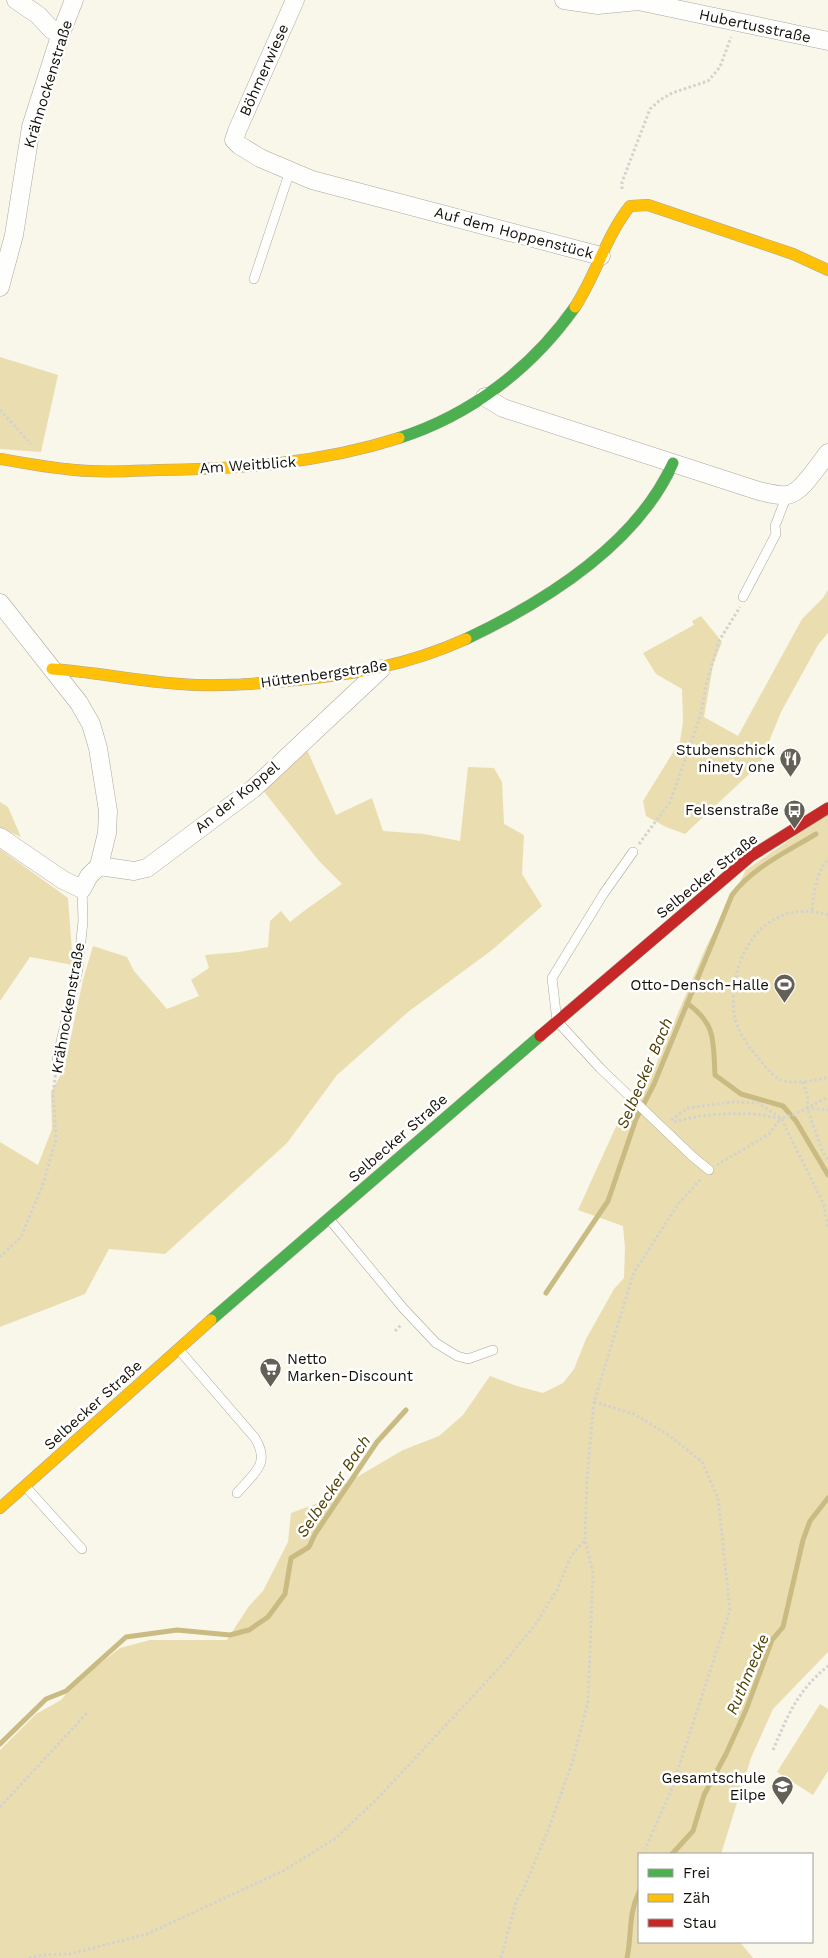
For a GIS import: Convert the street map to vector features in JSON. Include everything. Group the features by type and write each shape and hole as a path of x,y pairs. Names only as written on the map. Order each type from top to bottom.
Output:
{"street":[{"path":"16,0 38,14 52,30 61,33"},
{"name":"Krähnockenstraße","path":"0,287 14,235 31,127 61,33 74,0"},
{"name":"Böhmerwiese","path":"234,140 295,0"},
{"name":"Hubertusstraße","path":"564,0 598,5 638,2 828,42"},
{"name":"Auf dem Hoppenstück","path":"234,140 260,158 312,180 601,256 623,214 630,206 648,205 793,254 828,270"},
{"name":"Am Weitblick","path":"0,459 85,471 198,469 274,465 351,454 398,440 437,424 485,397 535,353 566,320 593,276 601,256"},
{"path":"485,397 503,408 759,491 787,495 802,487 828,453"},
{"name":"Hüttenbergstraße","path":"52,669 81,670 180,684 242,686 315,679 381,668 430,653 495,624 572,576 601,553 637,519 668,476 673,462"},
{"path":"0,603 79,704 91,724 98,748 108,811 107,833 99,866 89,876 82,889 63,880 0,836"},
{"name":"An der Koppel","path":"99,866 134,871 147,868 253,789 381,668"},
{"name":"Selbecker Straße","path":"0,1508 328,1218 751,856 828,808"}],"lane":[{"path":"254,279 290,171"},
{"path":"743,597 776,534 775,526 787,495"},
{"path":"633,852 604,893 552,978 557,1021 600,1068 709,1170"},
{"name":"Krähnockenstraße","path":"57,1059 78,969 83,921 82,889"},
{"path":"328,1218 403,1308 436,1343 448,1352 468,1359 493,1350"},
{"path":"178,1349 255,1438 261,1449 260,1466 237,1493"},
{"path":"25,1486 82,1549"}],"path":[{"path":"621,187 650,109 672,93 708,81 720,67 728,48 735,22"},
{"path":"0,410 35,448 40,465"},
{"path":"633,852 670,802 701,714 706,685 719,641 741,605 743,597"},
{"path":"812,910 817,880 822,866 828,859"},
{"path":"828,915 812,910 800,910 778,917 760,930 745,950 734,981 734,1016 747,1045 763,1064 780,1079 803,1082 816,1081 828,1077"},
{"name":"Krähnockenstraße","path":"0,1256 21,1237 43,1184 56,1140 54,1094 57,1059"},
{"path":"803,1082 808,1097 807,1108 822,1150 828,1161"},
{"path":"662,1126 691,1117 722,1113 758,1114 781,1118 828,1097"},
{"path":"662,1126 688,1108 732,1102 758,1103 781,1118 824,1205 828,1229"},
{"path":"807,1108 828,1110"},
{"path":"501,1958 516,1902 523,1890 549,1828 572,1763 588,1702 593,1574 585,1540 587,1478 594,1402 634,1272 679,1203 709,1170 769,1134 781,1118"},
{"path":"594,1402 634,1414 670,1436 702,1462 718,1498 730,1610 670,1791 645,1849"},
{"path":"29,1958 43,1955 70,1956 155,1930 283,1871 336,1838 376,1800 501,1666 535,1625 557,1590 571,1556 585,1540"},
{"path":"773,1750 793,1704 807,1685 828,1666"},
{"path":"0,1807 88,1712"}],"shaded area":[{"path":"0,357 58,375 41,452 0,449"},
{"path":"828,590 828,633 818,645 781,712 760,764 685,834 666,827 646,816 643,801 680,741 683,722 682,689 656,674 643,653 694,625 692,621 701,616 722,642 713,665 704,717 738,736 802,619 823,598"},
{"path":"305,745 336,815 372,798 383,831 424,834 460,841 468,767 494,768 502,782 504,824 524,835 522,874 542,906 492,950 408,1012 337,1075 287,1143 165,1254 109,1249 85,1294 0,1327 0,1142 38,1165 52,1129 51,1092 64,1069 83,980 93,946 127,957 134,971 167,1009 199,996 191,980 209,968 205,955 268,947 270,921 281,911 290,922 342,884 319,861 262,789"},
{"path":"0,802 8,807 21,837 0,828"},
{"path":"828,813 828,1652 773,1709 751,1758 721,1853 638,1853 638,1943 741,1943 753,1958 0,1958 0,1750 36,1714 61,1700 75,1683 120,1648 150,1640 227,1640 249,1606 263,1591 288,1542 291,1513 326,1500 335,1490 403,1450 439,1436 463,1415 490,1376 543,1393 563,1383 574,1369 586,1339 614,1289 624,1278 625,1248 623,1226 578,1210 624,1109 642,1098 706,947 746,870"},
{"path":"0,849 68,898 73,965 30,957 0,1001"},
{"path":"820,1704 828,1709 828,1771 813,1795 777,1772"}],"waterway":[{"name":"Selbecker Bach","path":"546,1293 608,1201 636,1119 654,1084 732,895 740,885 760,868 816,834"},
{"name":"Ruthmecke","path":"687,1003 697,1011 709,1026 712,1034 715,1075 741,1094 783,1106 796,1121 828,1175"},
{"name":"Selbecker Bach","path":"0,1744 46,1699 66,1691 126,1637 177,1630 230,1635 249,1630 268,1617 285,1594 291,1558 309,1547 315,1534 377,1442 406,1410"},
{"name":"Ruthmecke","path":"673,1853 693,1831 704,1795 726,1754 746,1710 772,1640 783,1627 803,1540 810,1521 828,1498"},
{"name":"Ruthmecke","path":"627,1958 633,1908 638,1895"}],"traffic: fast":[{"path":"399,438 451,416 475,403 498,387 539,350 575,307"},
{"path":"466,639 526,607 585,568 612,545 636,519 657,492 673,463"},
{"path":"211,1320 540,1036"}],"traffic: slow":[{"path":"575,307 614,230 630,206 648,205 793,254 828,270"},
{"path":"0,459 86,471 220,468 310,459 370,447 399,438"},
{"path":"52,669 193,685 260,683 310,679 378,668 422,656 466,639"},
{"path":"0,1508 211,1320"}],"traffic: jam":[{"path":"540,1036 751,856 828,808"}],"place":[{"name":"Stubenschick ninety one","path":"791,778"},
{"name":"Felsenstraße","path":"795,829"},
{"name":"Otto-Densch-Halle","path":"785,1004"},
{"name":"Netto Marken-Discount","path":"271,1387"},
{"name":"Gesamtschule Eilpe","path":"782,1806"}]}
